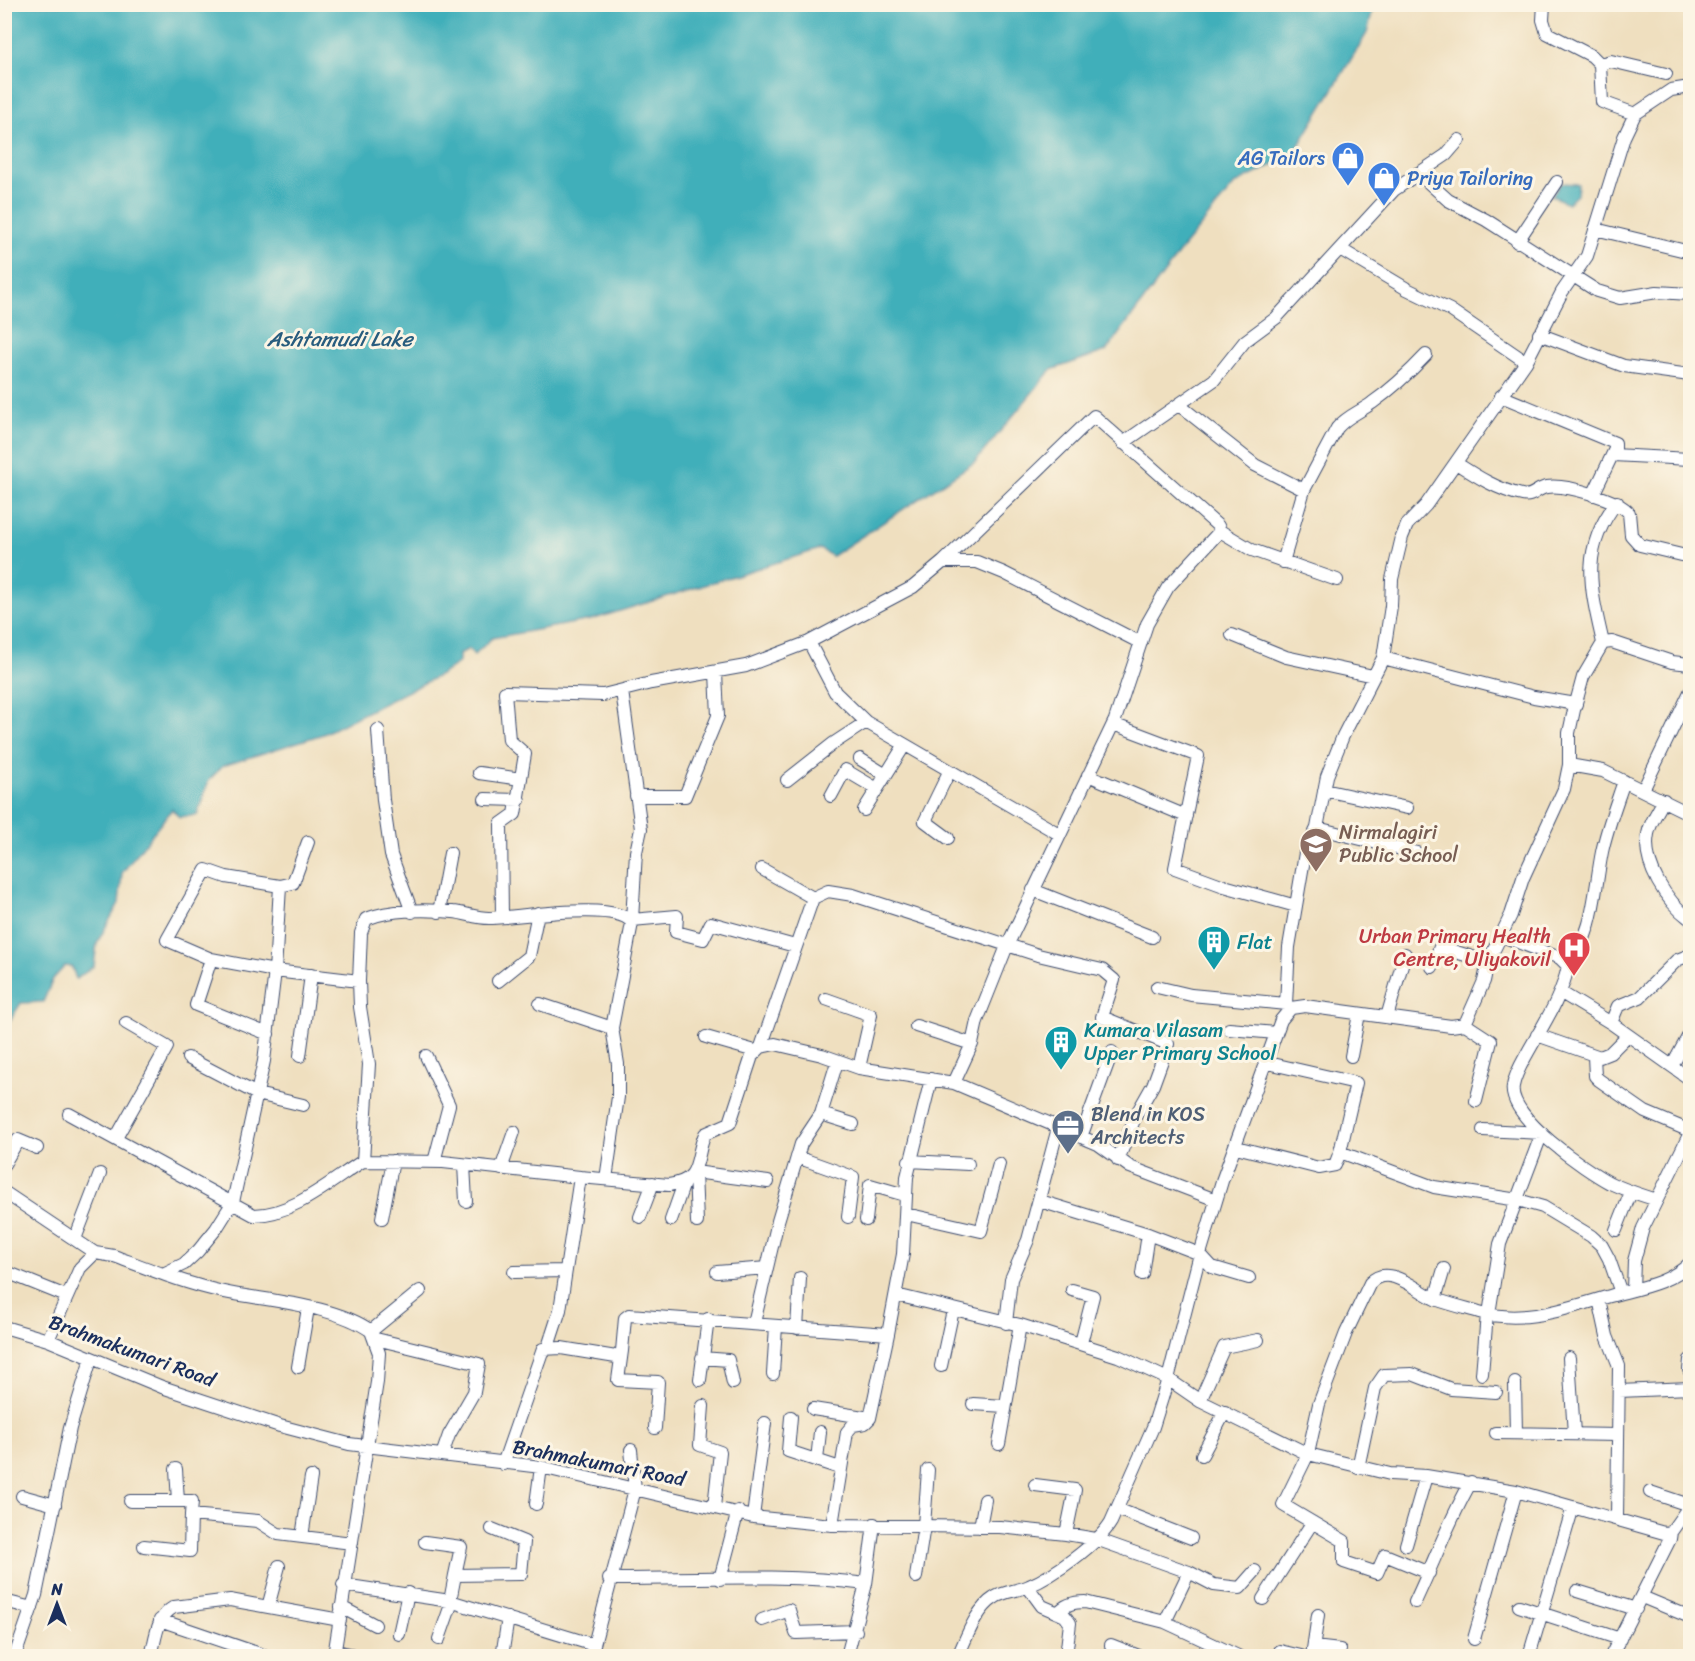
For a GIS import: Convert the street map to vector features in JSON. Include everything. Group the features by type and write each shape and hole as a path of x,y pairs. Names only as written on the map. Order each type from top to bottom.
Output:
{"street":[{"path":"1544,4 1543,20 1547,33 1592,56 1600,64 1602,102 1635,114"},
{"path":"1600,64 1611,61 1666,74"},
{"path":"958,1656 980,1614 993,1598 1028,1587 1049,1576 1105,1532 1117,1509 1152,1427 1168,1379 1216,1200 1264,1062 1288,1006 1290,947 1305,853 1317,828 1324,790 1343,736 1383,658 1391,606 1392,579 1402,537 1407,525 1426,504 1456,463 1500,396 1526,362 1571,277 1587,256 1624,137 1635,114 1671,90 1690,87"},
{"path":"1123,443 1214,380 1245,341 1276,318 1394,190 1446,155 1460,140"},
{"path":"1418,173 1448,200 1486,220 1571,277 1597,291 1620,298 1657,292 1690,294"},
{"path":"1518,242 1557,182"},
{"path":"1595,230 1690,252"},
{"path":"1340,249 1407,290 1450,310 1526,362"},
{"path":"1539,334 1624,366 1690,375"},
{"path":"1283,562 1304,490 1344,419 1371,404 1404,379 1426,355"},
{"path":"1500,396 1612,441 1616,446 1593,495"},
{"path":"1179,405 1255,465 1304,490"},
{"path":"502,917 501,824 515,814 525,754 508,740 505,692 603,695 651,683 746,666 809,642 913,587 943,562 1094,416 1218,526 1220,531 1252,550 1337,580"},
{"path":"1612,455 1690,459"},
{"path":"1456,463 1480,479 1522,496 1534,494 1548,487 1617,502 1629,513 1631,535 1640,545 1690,556"},
{"path":"1465,1024 1484,981 1488,962 1502,936 1523,878 1564,789 1569,765 1569,733 1583,677 1603,644 1592,595 1589,565 1602,525 1617,502"},
{"path":"954,1083 972,1044 977,1021 1007,946 1113,724 1139,642 1168,587 1220,531"},
{"path":"943,562 977,562 1139,642"},
{"path":"1232,635 1286,657 1373,676"},
{"path":"809,642 835,692 866,722 1059,834"},
{"path":"1603,644 1612,642 1672,662 1690,664"},
{"path":"1383,658 1534,697 1576,704"},
{"path":"636,796 685,796 718,716 716,672"},
{"path":"606,1179 618,1097 618,1064 612,1028 632,920 636,852 641,829 622,691"},
{"path":"1643,790 1690,692"},
{"path":"787,780 834,743 866,722"},
{"path":"1113,724 1198,756 1175,868 1224,886 1296,906"},
{"path":"378,730 387,833 392,855 412,912"},
{"path":"864,810 904,746"},
{"path":"860,759 886,775"},
{"path":"1569,765 1603,771 1690,814"},
{"path":"831,796 845,770 877,789"},
{"path":"948,838 925,821 950,772"},
{"path":"479,773 521,779"},
{"path":"1088,775 1186,816"},
{"path":"1624,781 1608,827 1596,903 1581,949 1568,966 1560,992 1516,1075 1513,1092 1518,1107 1542,1133 1588,1169 1631,1192 1658,1200"},
{"path":"1324,790 1407,808"},
{"path":"486,799 519,800"},
{"path":"1664,800 1650,825 1648,853 1653,870 1666,892 1677,909 1690,919"},
{"path":"1317,828 1417,853"},
{"path":"308,842 293,883 280,886 226,877 206,870 167,940 211,958 276,971 359,981"},
{"path":"439,912 450,853"},
{"path":"762,869 813,898"},
{"path":"164,1274 184,1264 198,1251 216,1229 233,1202 268,1034 276,971 280,886"},
{"path":"696,1222 695,1172 705,1134 730,1123 733,1118 813,898 828,891 838,890 1007,946 1102,970 1111,975 1114,980 1102,1017 1168,1044 1153,1085 1136,1115 1118,1160"},
{"path":"1033,890 1152,937"},
{"path":"363,1161 369,1064 360,1007 359,981 361,933 366,919 412,912 453,912 486,918 585,911 619,915 632,920 677,916 676,932 703,939 711,923 795,946"},
{"path":"498,981 529,956 538,913"},
{"path":"1502,936 1560,958 1568,966"},
{"path":"1431,967 1440,947 1488,962"},
{"path":"1387,1017 1405,954"},
{"path":"1611,1023 1618,1006 1640,997 1677,960 1690,955"},
{"path":"211,958 196,1005 268,1034"},
{"path":"300,1056 311,975"},
{"path":"1157,987 1191,995 1305,1006 1451,1026 1465,1024 1491,1041 1476,1101"},
{"path":"1560,992 1611,1023 1690,1079"},
{"path":"826,999 871,1015 859,1068"},
{"path":"540,1004 612,1028"},
{"path":"1351,1056 1359,1014"},
{"path":"116,1138 167,1047 126,1023"},
{"path":"916,1026 972,1044"},
{"path":"1229,1029 1276,1033"},
{"path":"1672,1066 1690,1033"},
{"path":"1537,1035 1594,1056 1610,1053 1628,1035"},
{"path":"706,1037 758,1049 775,1044 822,1055 859,1068 954,1083 1098,1144 1118,1160 1170,1184 1216,1200"},
{"path":"1081,1137 1112,1052"},
{"path":"426,1056 449,1105 434,1162"},
{"path":"1594,1056 1595,1076 1599,1080 1645,1112 1690,1132 1636,1247 1627,1291"},
{"path":"188,1058 257,1094 303,1105"},
{"path":"754,1323 766,1268 801,1144 821,1114 837,1062"},
{"path":"1236,1147 1319,1168 1335,1165 1340,1152 1356,1083 1264,1062"},
{"path":"870,1418 896,1295 906,1214 905,1195 909,1161 931,1079"},
{"path":"69,1114 254,1215 270,1215 293,1205 363,1161 434,1162 580,1177 684,1183"},
{"path":"821,1114 853,1124"},
{"path":"1006,1323 1011,1279 1028,1240 1058,1128"},
{"path":"1483,1130 1542,1133"},
{"path":"501,1168 514,1132"},
{"path":"1482,1374 1488,1314 1500,1244 1542,1133"},
{"path":"4,1164 18,1140 37,1148"},
{"path":"1340,1152 1434,1187 1518,1200 1543,1208 1596,1240 1627,1291"},
{"path":"797,1157 853,1177 848,1216"},
{"path":"381,1218 393,1161"},
{"path":"909,1161 968,1164"},
{"path":"906,1214 981,1231 999,1164"},
{"path":"464,1165 466,1201"},
{"path":"695,1172 768,1182"},
{"path":"671,1220 684,1183 695,1172"},
{"path":"75,1239 100,1174"},
{"path":"503,1464 540,1353 548,1347 560,1310 580,1177"},
{"path":"640,1216 653,1183"},
{"path":"866,1220 870,1185 905,1195"},
{"path":"4,1192 95,1253 114,1256 222,1292 308,1308 348,1319 374,1335 479,1364 474,1392 449,1435 442,1455"},
{"path":"1616,1230 1631,1192"},
{"path":"1040,1201 1148,1234 1200,1254 1212,1267 1250,1278"},
{"path":"1142,1274 1148,1234"},
{"path":"48,1340 80,1268 95,1253"},
{"path":"1429,1573 1385,1555 1377,1573 1344,1562 1344,1541 1283,1505 1308,1455 1319,1404 1346,1333 1375,1277 1384,1274 1407,1282 1435,1299 1488,1314 1528,1316 1563,1311 1670,1278 1690,1263"},
{"path":"717,1272 766,1268"},
{"path":"1435,1299 1444,1269"},
{"path":"4,1270 66,1296"},
{"path":"514,1272 566,1270"},
{"path":"797,1328 800,1278"},
{"path":"1072,1290 1093,1296 1081,1343"},
{"path":"374,1335 420,1291"},
{"path":"896,1295 1020,1325 1118,1356 1168,1379 1200,1401 1308,1455 1390,1474 1471,1482 1516,1491 1617,1518 1652,1530 1671,1532"},
{"path":"1599,1299 1607,1336 1619,1366 1617,1518"},
{"path":"298,1367 308,1308"},
{"path":"941,1366 953,1310"},
{"path":"655,1428 658,1382 618,1380 625,1318 629,1315 888,1334"},
{"path":"700,1380 708,1319"},
{"path":"999,1444 1020,1325"},
{"path":"773,1374 776,1326"},
{"name":"Brahmakumari Road","path":"4,1327 48,1340 162,1387 280,1426 365,1447 541,1467 753,1516 832,1525 980,1527 1066,1534 1096,1539 1189,1572 1214,1585 1233,1589 1240,1588 1255,1571"},
{"path":"359,1656 335,1654 343,1585 352,1543 365,1447 372,1419 377,1382 379,1353 374,1335"},
{"path":"1200,1401 1224,1347 1258,1340"},
{"path":"548,1347 609,1358 616,1357 622,1351"},
{"path":"702,1358 729,1359 733,1383"},
{"path":"1569,1358 1574,1434"},
{"path":"15,1656 32,1608 70,1428 91,1359"},
{"path":"1358,1468 1376,1388 1384,1375 1412,1374 1451,1389 1496,1392"},
{"path":"1515,1383 1516,1433"},
{"path":"1619,1391 1690,1388"},
{"path":"973,1404 1005,1406"},
{"path":"703,1406 700,1445 720,1452 714,1507"},
{"path":"813,1409 870,1418"},
{"path":"1202,1455 1225,1412"},
{"path":"791,1416 788,1451 840,1468"},
{"path":"832,1525 840,1468 850,1427 870,1418"},
{"path":"753,1516 765,1423"},
{"path":"817,1460 820,1432"},
{"path":"1496,1432 1618,1436"},
{"path":"592,1652 609,1579 635,1489 631,1450"},
{"path":"536,1504 541,1467"},
{"path":"176,1469 178,1502"},
{"path":"916,1577 924,1526 928,1470"},
{"path":"1406,1545 1426,1476"},
{"path":"302,1537 311,1477"},
{"path":"1415,1602 1456,1509 1471,1482"},
{"path":"1035,1485 1075,1490 1066,1534"},
{"path":"1474,1639 1516,1491"},
{"path":"1611,1656 1670,1539 1671,1532 1690,1505 1650,1492"},
{"path":"22,1496 55,1505"},
{"path":"980,1527 985,1500"},
{"path":"130,1502 192,1502 190,1551 144,1546"},
{"path":"1529,1656 1573,1507"},
{"path":"1117,1509 1191,1538"},
{"path":"720,1579 738,1511"},
{"path":"191,1515 258,1521 278,1534 352,1543"},
{"path":"1263,1599 1312,1523"},
{"path":"846,1656 855,1631 866,1584 874,1524"},
{"path":"455,1575 521,1574 524,1542 492,1529"},
{"path":"425,1542 461,1547 451,1602 439,1639"},
{"path":"268,1608 279,1566"},
{"path":"1166,1622 1189,1572"},
{"path":"609,1579 837,1580 866,1584"},
{"path":"343,1585 408,1593 451,1602 508,1618 592,1652 610,1656"},
{"path":"1028,1587 1042,1606 1068,1618 1070,1623 1066,1656"},
{"path":"1577,1591 1639,1603 1690,1617"},
{"path":"399,1634 408,1593"},
{"path":"151,1656 160,1620 166,1612 174,1608 230,1600 268,1608 341,1614 375,1625"},
{"path":"4,1601 32,1608"},
{"path":"1058,1613 1062,1608 1074,1602 1085,1602 1166,1622 1238,1656"},
{"path":"1519,1606 1620,1639"},
{"path":"762,1620 789,1611 796,1633 855,1631"},
{"path":"1318,1615 1313,1652 1340,1650"},
{"path":"502,1656 508,1618"},
{"path":"160,1620 266,1656"},
{"path":"1111,1645 1139,1656"},
{"path":"1280,1652 1302,1656"}],"water":[{"name":"Ashtamudi Lake","path":"1367,4 1374,6 1367,33 1293,155 1235,184 1185,245 1106,351 1051,370 975,462 832,556 820,549 591,620 492,638 474,655 469,649 459,654 459,662 442,674 323,734 223,766 209,780 197,815 179,817 172,809 122,873 119,903 97,943 94,966 76,979 72,967 65,966 53,979 43,1002 21,1003 5,1028 5,5"},
{"path":"1561,183 1578,184 1577,195 1568,203 1552,196"}],"place":[{"name":"AG Tailors","path":"1348,187"},
{"name":"Priya Tailoring","path":"1384,207"},
{"name":"Nirmalagiri Public School","path":"1316,873"},
{"name":"Flat","path":"1214,971"},
{"name":"Urban Primary Health Centre, Uliyakovil","path":"1574,977"},
{"name":"Kumara Vilasam Upper Primary School","path":"1061,1071"},
{"name":"Blend in KOS Architects","path":"1068,1155"}]}
